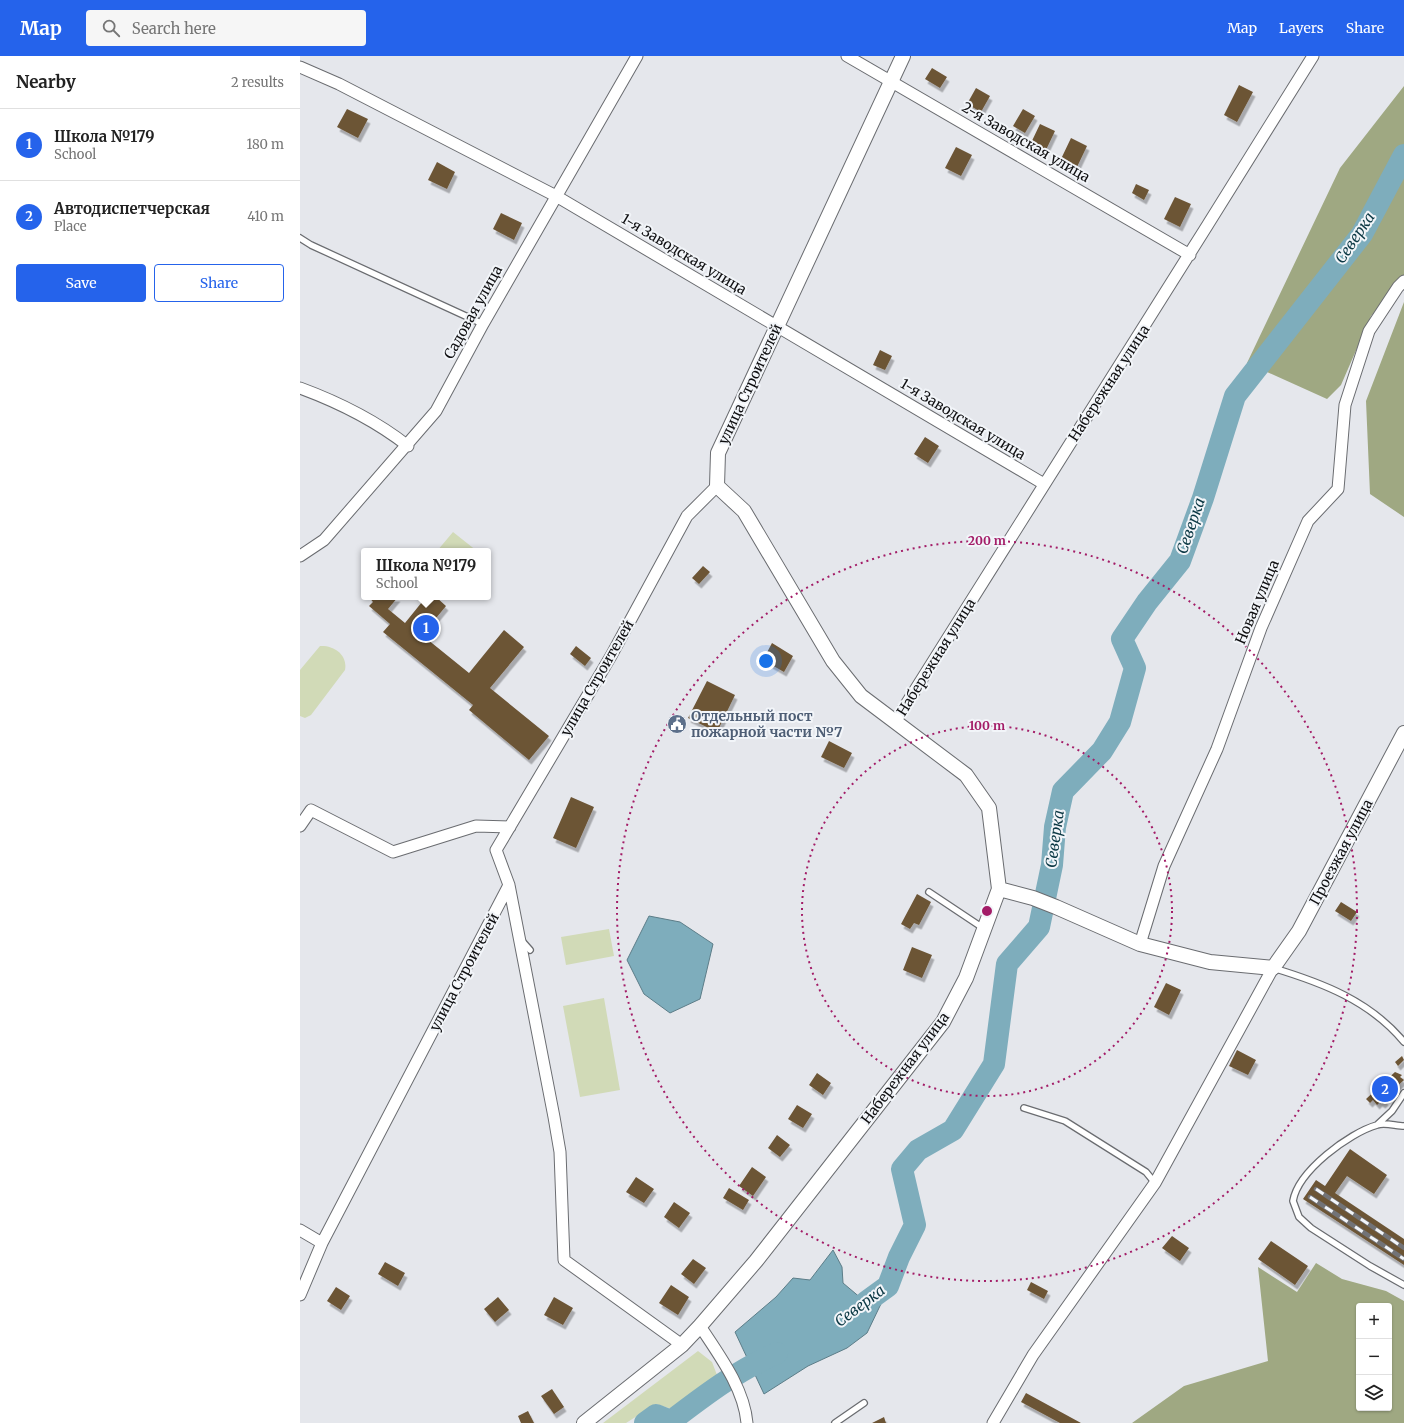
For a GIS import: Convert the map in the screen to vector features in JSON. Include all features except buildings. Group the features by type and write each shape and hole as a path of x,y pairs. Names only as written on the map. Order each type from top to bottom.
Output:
{"street":[{"name":"Садовая улица","path":"300,556 324,540 408,446 436,411 483,324 637,56"},
{"name":"2-я Заводская улица","path":"847,56 1190,254"},
{"name":"улица Строителей","path":"300,1295 322,1243 509,885 496,850 611,656 687,516 717,486 718,453 890,81 903,56"},
{"name":"Набережная улица","path":"584,1423 682,1345 700,1326 756,1262 943,1022 966,978 999,889 989,808 966,775 895,722 1313,56"},
{"name":"1-я Заводская улица","path":"300,67 339,84 556,196 777,325 1044,484"},
{"name":"Новая улица","path":"1140,944 1164,866 1217,748 1264,621 1308,521 1338,490 1345,405 1366,338 1373,324 1398,287 1404,281"},
{"path":"300,388 322,396 384,427 408,446"},
{"path":"717,486 744,510 833,661 861,696 895,722"},
{"name":"Проезжая улица","path":"1273,968 1299,931 1404,733"},
{"path":"300,826 311,810 393,852 476,826 510,827"},
{"path":"509,885 519,938 558,1116 564,1260 682,1345"},
{"path":"993,1423 1033,1355 1156,1183 1273,968 1210,962 1140,944 1033,898 999,889"},
{"path":"300,1230 322,1243"},
{"path":"700,1326 720,1356 743,1398 747,1423"}],"lane":[{"path":"300,238 311,245 483,324"},
{"path":"929,892 984,929"},
{"path":"519,938 530,950"},
{"path":"1273,968 1308,979 1342,993 1384,1020 1404,1042"},
{"path":"1404,1093 1392,1111 1378,1124 1346,1139 1330,1152 1301,1182 1293,1201 1299,1217 1311,1228 1370,1266 1404,1285"},
{"path":"1024,1108 1065,1121 1146,1172 1156,1183"},
{"path":"1378,1124 1404,1126"},
{"path":"835,1423 864,1403"}],"green space":[{"path":"1404,86 1404,277 1371,316 1341,385 1327,399 1247,363 1340,168"},
{"path":"1404,302 1404,517 1370,494 1366,401"},
{"path":"453,532 473,548 440,548"},
{"path":"320,646 330,647 339,652 344,660 345,670 311,715 305,718 300,716 300,670"},
{"path":"609,929 614,956 566,965 561,937"},
{"path":"604,998 620,1090 580,1097 563,1006"},
{"path":"1316,1263 1342,1279 1386,1291 1404,1301 1404,1423 1132,1423 1184,1386 1268,1361 1258,1267 1297,1292"},
{"path":"698,1351 712,1362 717,1375 672,1409 656,1404 626,1423 603,1423"}],"water":[{"path":"649,916 680,922 713,944 700,999 670,1013 644,994 627,960"},
{"path":"833,1250 842,1267 843,1283 862,1299 891,1283 867,1333 847,1348 808,1366 764,1394 735,1332 776,1297 793,1278 810,1280"}],"waterway":[{"name":"Северка","path":"866,1302 888,1286 899,1257 915,1225 902,1169 918,1150 953,1130 994,1064 1007,964 1039,927 1052,865 1055,827 1063,791 1102,751 1120,722 1135,668 1122,639 1147,602 1180,561 1203,498 1235,396 1362,234 1404,155"},
{"name":"Северка","path":"645,1423 656,1415 671,1421 735,1375 777,1353"}],"railway":[{"path":"1316,1189 1404,1248"},
{"path":"1310,1197 1404,1259"}],"place":[{"name":"Школа №179","path":"426,628"},
{"name":"Отдельный пост пожарной части №7","path":"677,724"},
{"name":"Автодиспетчерская","path":"1385,1089"}]}
